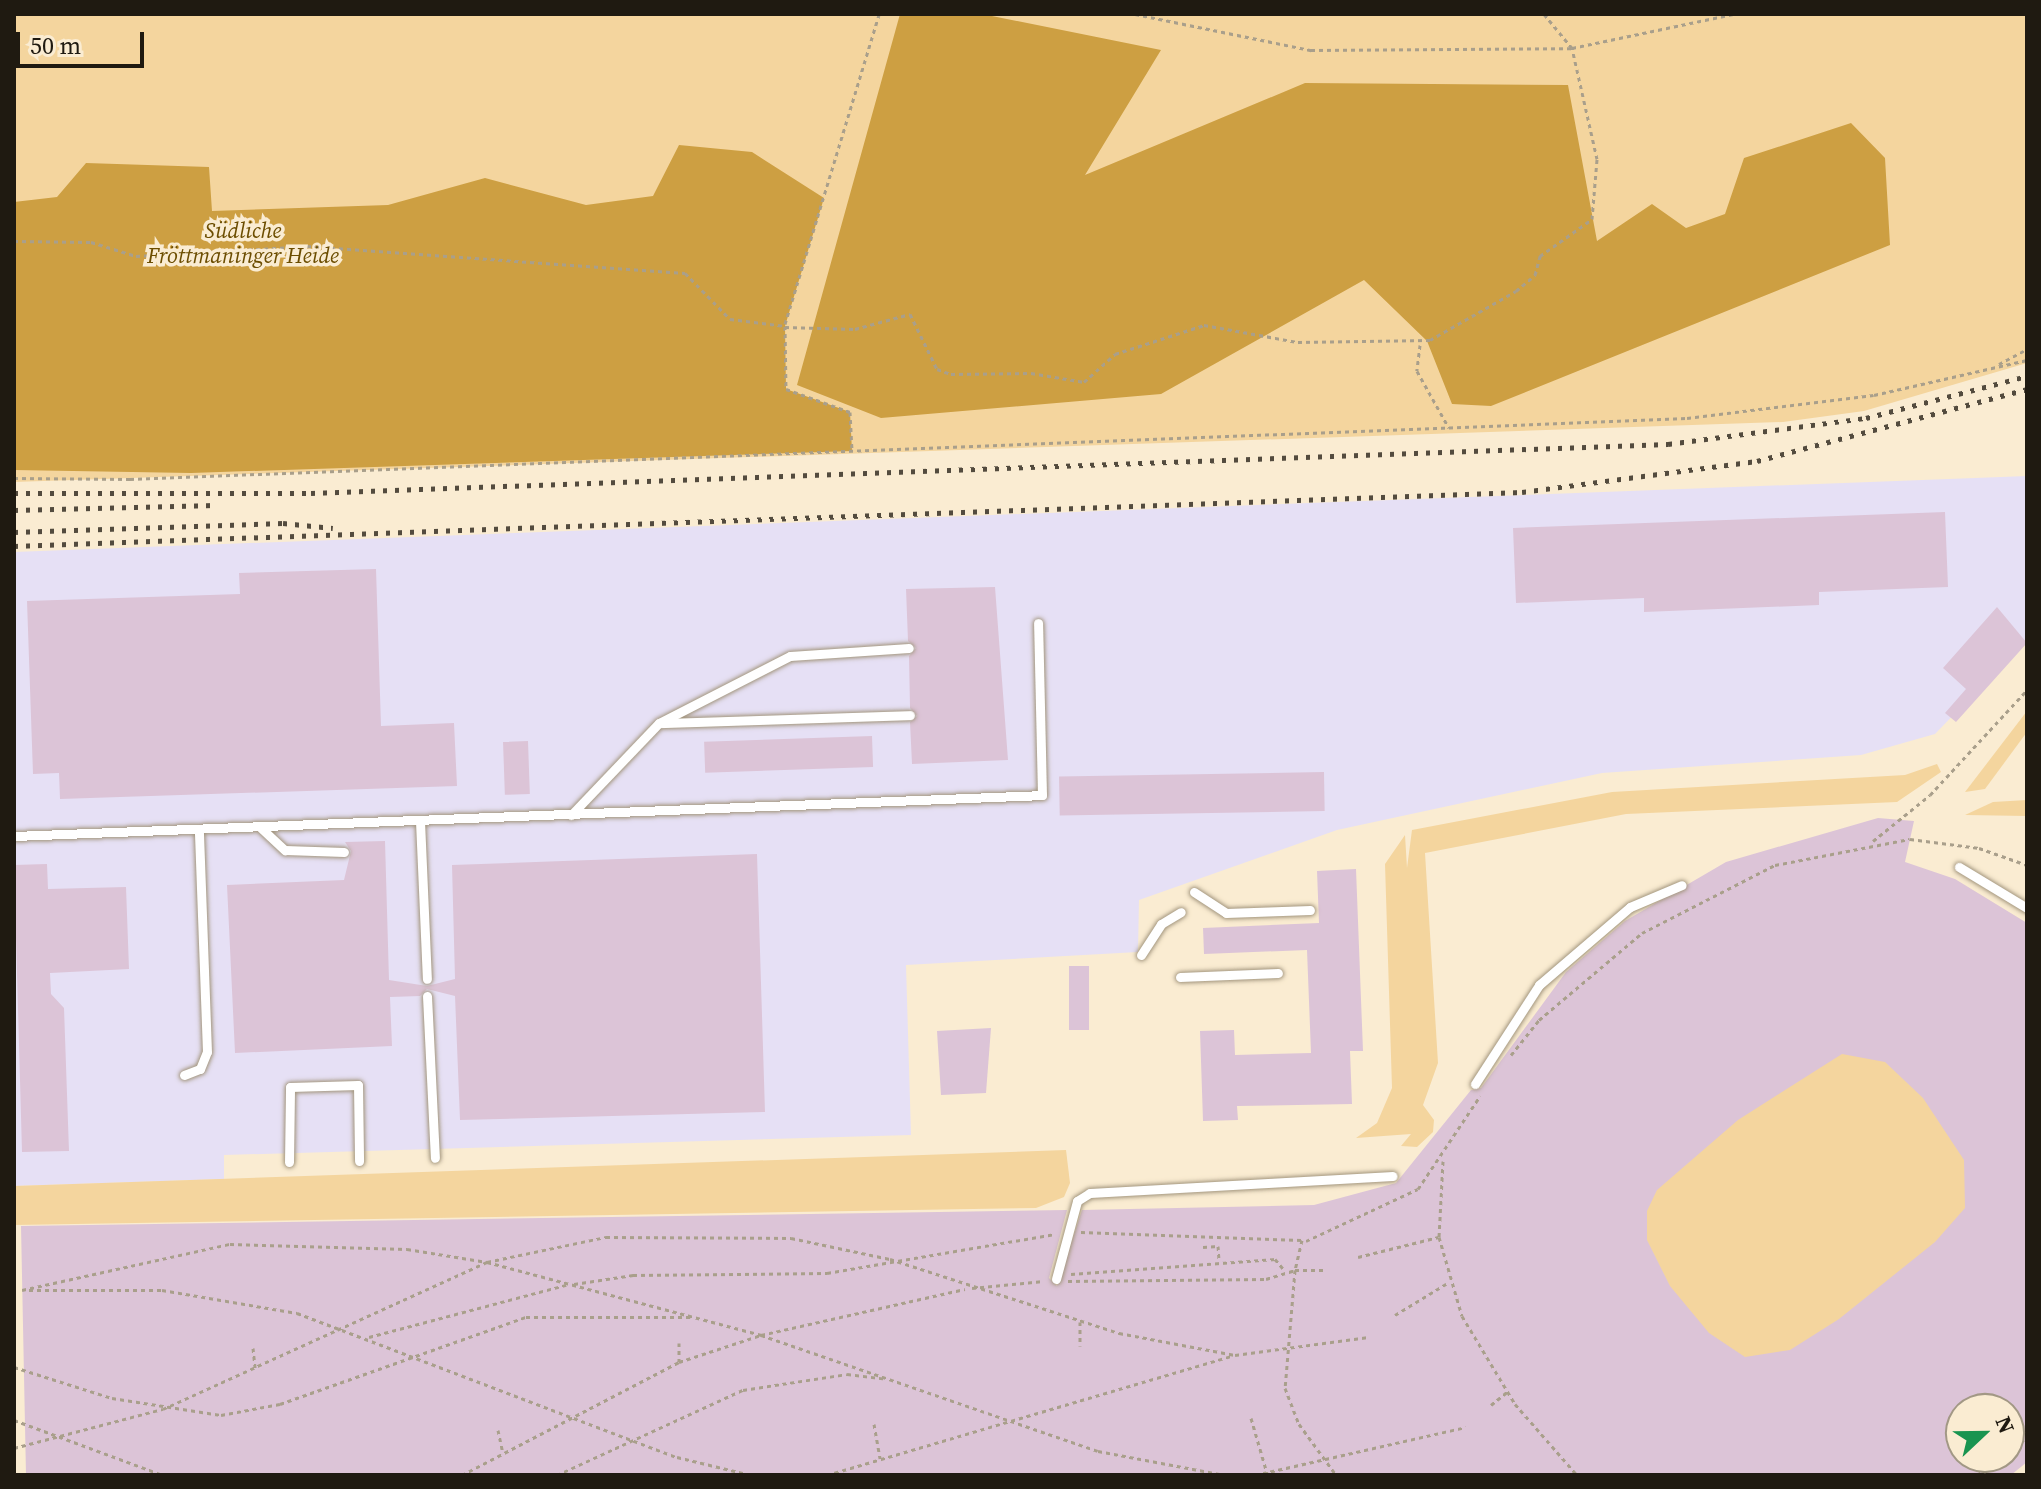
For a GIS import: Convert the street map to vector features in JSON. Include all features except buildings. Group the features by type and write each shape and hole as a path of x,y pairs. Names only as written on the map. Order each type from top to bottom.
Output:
{"lane":[{"path":"14,836 1042,795 1038,623"},
{"path":"571,815 659,723 790,656 909,648"},
{"path":"659,723 910,715"},
{"path":"420,821 427,979"},
{"path":"261,828 285,850 344,852"},
{"path":"184,1075 200,1069 207,1052 199,830"},
{"path":"1959,867 2027,908"},
{"path":"1478,1089 1539,985 1630,907 1682,885"},
{"path":"1194,892 1226,913 1310,910"},
{"path":"1141,955 1161,924 1181,912"},
{"path":"1180,977 1278,973"},
{"path":"427,996 435,1158"},
{"path":"289,1162 290,1087 358,1085 359,1161"},
{"path":"1056,1279 1077,1201 1103,1190 1393,1176"}],"path":[{"path":"852,451 850,412 786,389 785,326 879,14"},
{"path":"1135,14 1311,50 1572,48 1733,14"},
{"path":"14,241 91,242 136,256 307,246 685,273 730,319 785,326 855,329 910,314 937,369 951,374 1031,373 1084,382 1115,354 1204,325 1298,342 1420,344 1516,291 1535,275 1540,256 1592,219 1597,159 1572,48 1544,14"},
{"path":"1420,344 1417,371 1449,428"},
{"path":"1996,366 2027,349"},
{"path":"14,478 1449,428 1785,408 2027,360"},
{"path":"1871,843 1930,795 2027,690"},
{"path":"1501,1068 1539,1020 1653,926 1775,865 1871,843 1979,848 2027,865"},
{"path":"1336,1475 1320,1456 1289,1403 1283,1350 1295,1270 1306,1241 1330,1224 1397,1202 1443,1157 1478,1089"},
{"path":"1443,1157 1439,1237 1448,1283 1508,1392 1577,1475"},
{"path":"369,1337 571,1284 633,1275 796,1275 1069,1232 1169,1230 1306,1241"},
{"path":"14,1448 60,1440 163,1409 345,1331 487,1262 606,1237 723,1232 890,1259 967,1288 1080,1322 1235,1355"},
{"path":"1358,1257 1439,1237"},
{"path":"22,1290 230,1244 301,1240 487,1262 761,1335 1006,1422 1098,1451 1225,1475"},
{"path":"1203,1247 1218,1246 1219,1261"},
{"path":"1056,1279 1093,1267 1275,1259 1285,1271"},
{"path":"462,1475 679,1362 761,1335 967,1288 1056,1279 1111,1284 1266,1279 1285,1271 1327,1270"},
{"path":"1395,1315 1448,1283"},
{"path":"14,1290 231,1299 369,1337 629,1440 751,1475"},
{"path":"14,1367 163,1409 221,1415 262,1409 413,1352 526,1317 698,1318"},
{"path":"1080,1322 1080,1346"},
{"path":"827,1475 1235,1355 1369,1337"},
{"path":"679,1343 679,1362"},
{"path":"253,1348 255,1369"},
{"path":"557,1475 709,1401 773,1382 847,1374 893,1380"},
{"path":"1491,1405 1508,1392"},
{"path":"1251,1418 1267,1473"},
{"path":"14,1420 60,1440 163,1475"},
{"path":"874,1424 880,1458"},
{"path":"1255,1475 1320,1456 1466,1427"},
{"path":"498,1430 503,1454"}],"shaded area":[{"path":"2027,476 2027,639 1935,734 1861,755 1602,773 1337,830 1139,900 1138,952 906,965 911,1135 224,1155 224,1179 14,1186 14,552"}],"green space":[{"name":"Südliche Fröttmaninger Heide","path":"14,14 2027,14 2027,363 1864,411 1783,422 14,482"},
{"path":"900,14 982,14 1161,50 1085,175 1305,83 1568,85 1597,241 1652,204 1686,228 1725,214 1744,158 1851,123 1885,158 1890,245 1491,406 1452,404 1427,341 1364,280 1161,394 881,418 797,385"},
{"path":"679,145 752,152 824,198 785,326 786,389 850,412 852,451 191,473 14,470 14,202 57,197 86,163 209,167 212,211 388,205 485,178 586,205 653,196"},
{"path":"2027,711 2027,732 1985,789 1965,792"},
{"path":"1937,764 1941,772 1897,802 1626,814 1425,853 1438,1063 1423,1105 1434,1120 1433,1132 1417,1147 1401,1146 1411,1134 1356,1138 1377,1123 1392,1088 1385,864 1405,835 1407,868 1412,830 1612,792 1905,775"},
{"path":"2027,800 2027,816 1965,815 1993,802"},
{"path":"1913,867 2006,1393 1945,1393 1945,1412 1596,1475 1474,1131"},
{"path":"1066,1150 1070,1183 1064,1197 1036,1208 14,1225 14,1186"}],"railway":[{"path":"14,493 311,493 1668,444 1866,418 2027,376"},
{"path":"14,546 1522,492 1757,461 2027,389"},
{"path":"14,510 216,505"},
{"path":"14,532 283,523 333,528"}]}
